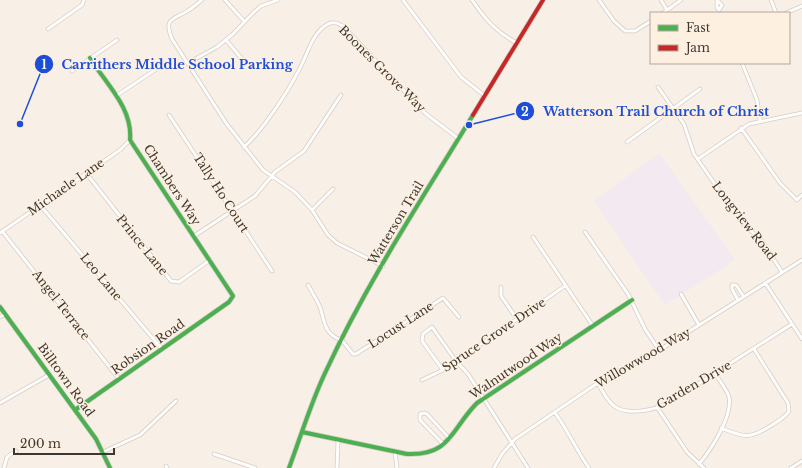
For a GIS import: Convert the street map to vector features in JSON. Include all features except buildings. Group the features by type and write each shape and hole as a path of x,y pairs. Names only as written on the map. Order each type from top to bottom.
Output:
{"street":[{"path":"48,29 82,5 84,0"},
{"path":"202,0 189,10 174,18 168,28 172,40 222,118 244,148 271,177 295,192 312,210 328,235 337,243 383,266"},
{"path":"225,0 244,21"},
{"path":"188,63 217,47 262,6 278,0"},
{"path":"403,0 461,77 485,96"},
{"path":"472,0 487,22 497,32 517,43"},
{"name":"Watterson Trail","path":"289,468 302,432 341,340 383,266 543,0"},
{"path":"599,0 614,21 625,31 635,31 650,22"},
{"path":"661,0 667,10"},
{"path":"664,12 681,0"},
{"path":"771,0 776,12"},
{"path":"788,12 802,6"},
{"name":"Boones Grove Way","path":"244,148 261,130 294,79 319,33 326,25 332,23 339,24 345,28 426,114 459,139"},
{"path":"72,71 117,40"},
{"path":"226,40 243,60"},
{"name":"Chambers Way","path":"90,58 130,120 132,134 130,140 232,292 232,299"},
{"path":"742,64 757,100 760,120"},
{"path":"115,96 161,66"},
{"name":"Longview Road","path":"658,87 684,124 691,150 741,222 758,237 782,272"},
{"path":"627,142 700,89"},
{"path":"194,236 255,196 271,177 304,151 341,95"},
{"path":"698,159 741,128 749,124 760,120 802,113"},
{"name":"Tally Ho Court","path":"169,115 272,271"},
{"path":"741,128 785,188 797,200 802,195"},
{"name":"Michaele Lane","path":"1,232 120,150 130,140"},
{"name":"Prince Lane","path":"86,173 171,281 179,282 210,260"},
{"path":"312,210 333,189"},
{"name":"Leo Lane","path":"40,205 162,349"},
{"name":"Angel Terrace","path":"1,232 119,379"},
{"path":"585,232 632,300 645,329 659,350"},
{"path":"533,237 592,326"},
{"name":"Willowwood Way","path":"494,468 502,454 512,443 598,383 619,369 639,362 659,350 802,260"},
{"path":"766,284 802,339"},
{"path":"308,285 320,306 325,328 334,338 341,340"},
{"path":"738,300 732,289 732,285 736,285 744,297"},
{"name":"Spruce Grove Drive","path":"422,380 443,370 565,286"},
{"path":"501,287 501,296 517,319"},
{"path":"680,294 699,325"},
{"name":"Locust Lane","path":"341,340 353,354 356,354 443,298 459,317"},
{"name":"Robsion Road","path":"75,410 232,299"},
{"name":"Walnutwood Way","path":"302,432 395,452 423,455 436,451 450,439 468,411 632,300"},
{"name":"Billtown Road","path":"0,308 75,410 103,452 110,468"},
{"path":"0,317 5,314"},
{"name":"Garden Drive","path":"598,383 612,404 621,410 657,407 715,373 792,324"},
{"path":"443,370 422,338 423,334 432,327 456,361 468,374 528,468"},
{"path":"721,428 741,436 753,436 785,416 790,411 788,403 754,349"},
{"path":"699,464 714,444 728,408 729,398 715,373"},
{"path":"0,403 49,375"},
{"path":"103,452 140,435 176,401"},
{"path":"657,407 687,452 704,468"},
{"path":"555,413 568,430 578,452 588,468"},
{"path":"444,445 420,420 420,414 427,414 450,439"},
{"path":"337,468 338,440"},
{"path":"4,468 7,457 16,451"},
{"path":"395,452 397,468"},
{"path":"214,454 255,468"},
{"path":"791,468 802,461"}],"shaded area":[{"path":"659,153 735,260 665,305 594,201"}],"traffic: fast":[{"path":"75,410 229,302 233,296 130,140 130,128 123,107 90,58"},
{"path":"289,468 306,419 326,371 359,305 396,241 473,115"},
{"path":"302,432 407,454 433,451 442,446 449,439 477,403 632,300"},
{"path":"0,307 96,439 110,468"}],"traffic: jam":[{"path":"473,115 543,0"}],"place":[{"name":"Carrithers Middle School Parking","path":"20,124"},
{"name":"Watterson Trail Church of Christ","path":"469,125"}]}
